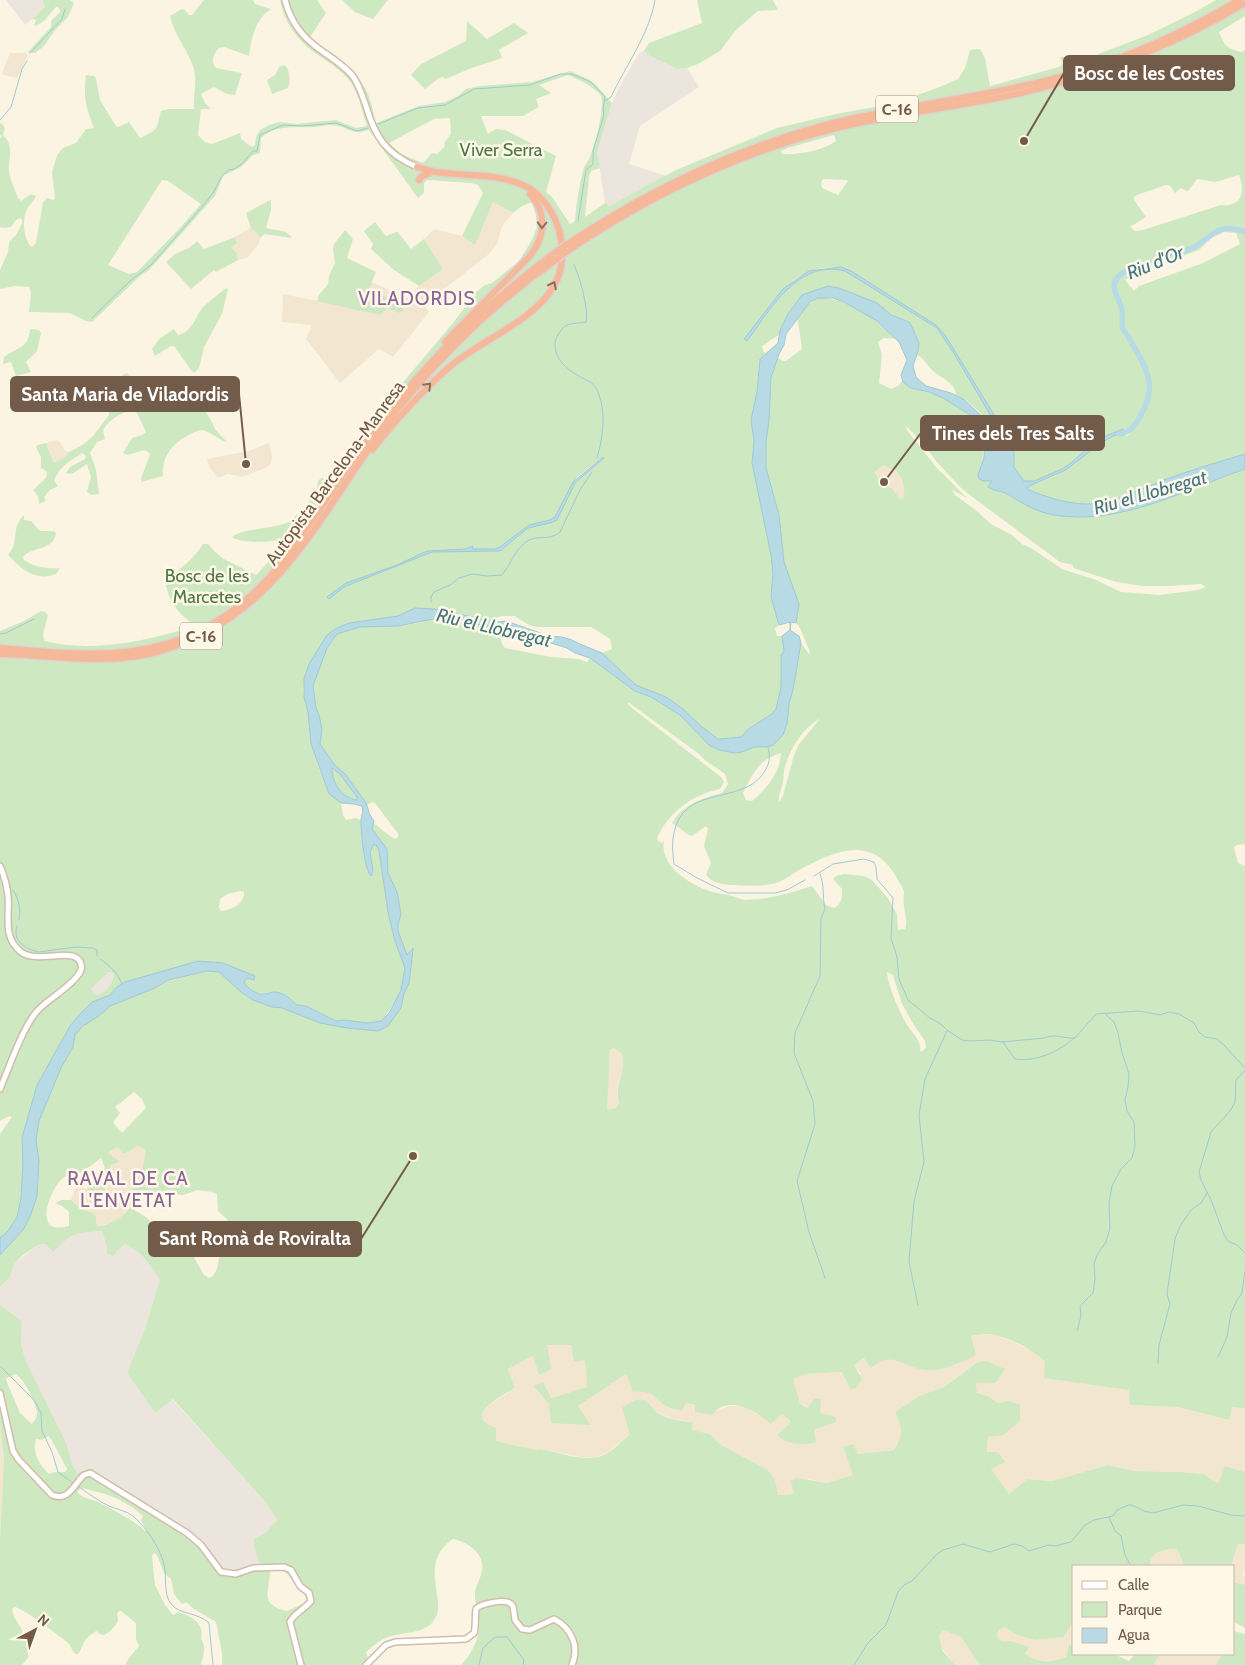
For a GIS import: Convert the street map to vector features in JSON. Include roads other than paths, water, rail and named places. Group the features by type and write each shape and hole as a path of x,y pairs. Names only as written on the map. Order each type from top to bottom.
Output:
{"highway":[{"name":"Autopista Barcelona-Manresa","path":"0,648 98,654 134,651 169,643 200,630 231,613 258,590 279,568 394,405 447,346 494,302 556,255 611,216 660,189 721,160 807,130 861,116 1004,90 1066,76 1156,43 1202,21 1239,0"},
{"name":"Autopista Barcelona-Manresa","path":"566,248 639,206 690,180 755,153 809,135 862,122 1012,94 1076,78 1159,48 1245,3"},
{"path":"340,490 401,415 438,377 468,353 530,313 542,303 557,278 561,262 562,252 559,231 553,216 545,204 527,187 508,179 493,176 432,172 417,167"},
{"path":"419,180 421,177 432,172"},
{"path":"356,457 385,412 424,364 535,249 542,231 541,211 533,197 520,184"},
{"name":"Autopista Barcelona-Manresa","path":"0,654 81,660 114,660 156,652 189,642 232,617 264,591 292,561 380,433 435,367 492,311 556,255"}],"street":[{"path":"285,0 290,16 299,32 345,68 356,81 361,90 372,126 384,145 396,156 417,167"},
{"path":"0,866 8,894 8,934 15,946 30,957 73,956 79,960 81,967 78,976 50,999 34,1016 0,1089"},
{"path":"0,1393 13,1450 18,1459 52,1495 60,1498 66,1496 80,1478 87,1473 96,1476 124,1496 186,1533 201,1545 217,1568 224,1574 236,1574 253,1568 270,1566 284,1567 291,1570 300,1586 310,1593 311,1600 304,1609 292,1617 290,1622 301,1665"},
{"path":"366,1665 386,1644 466,1639 474,1633 475,1613 478,1607 482,1604 504,1601 513,1606 515,1620 522,1628 530,1630 554,1619 563,1624 569,1630 574,1641 572,1665"}],"water":[{"path":"841,267 851,271 936,325 945,335 1009,439 1004,438 937,328 845,271 828,269 813,273 799,280 776,302 747,341 744,339 783,289 809,271"},
{"name":"Riu el Llobregat","path":"828,286 839,288 877,303 891,315 909,322 919,343 913,366 916,377 926,386 951,393 963,399 985,419 997,443 1008,449 1008,444 1012,442 1014,467 1024,481 1034,481 1062,469 1096,440 1123,429 1125,435 1113,436 1066,470 1029,486 1027,489 1041,495 1080,504 1107,502 1184,473 1245,454 1245,469 1175,496 1127,511 1079,517 1042,512 988,487 992,481 979,479 978,475 984,457 985,444 979,425 969,414 943,398 929,392 911,388 903,382 901,375 907,360 899,342 877,321 844,302 833,298 818,298 810,302 786,334 784,345 771,378 766,468 779,515 784,562 799,604 796,623 791,622 790,630 790,622 779,625 771,597 773,573 771,555 752,463 754,441 751,420 757,392 760,359 778,343 780,330 788,314 802,295"},
{"path":"603,457 575,483 557,520 528,528 500,551 432,552 344,587 329,599 327,597 346,583 397,565 427,551 465,549 473,546 472,549 495,549 500,547 529,525 555,517 573,482"},
{"name":"Riu el Llobregat","path":"415,608 434,609 497,622 506,621 549,636 572,640 602,653 636,685 666,697 719,739 741,737 749,728 772,714 776,709 781,687 781,655 784,651 782,636 790,630 799,636 801,643 787,724 783,735 773,745 754,747 734,753 719,750 709,745 680,715 651,697 635,691 590,658 530,634 520,635 512,631 487,626 433,619 398,626 360,627 337,634 327,648 313,686 322,730 320,744 366,803 374,821 372,829 387,849 388,873 397,892 401,914 398,931 407,955 413,948 409,983 401,1008 388,1026 378,1031 320,1023 282,1008 272,1007 253,1000 219,972 207,971 169,980 155,988 110,1006 83,1026 75,1035 73,1047 61,1068 39,1121 36,1140 39,1161 37,1196 30,1217 23,1230 0,1255 0,1238 8,1231 17,1217 21,1198 22,1138 37,1085 70,1026 92,1002 110,995 125,982 198,961 223,963 255,976 254,980 247,978 244,982 258,994 279,993 288,997 297,1005 306,1006 336,1021 368,1023 381,1021 389,1013 401,990 405,968 395,941 388,912 379,851 374,844 370,852 373,871 371,876 366,866 363,850 362,806 341,803 329,794 311,744 308,712 304,697 304,679 309,664 327,635 349,623 398,616","holes":["332,768 340,774 357,797 357,800 342,793 336,784"]}],"waterway":[{"path":"605,101 611,97 642,38 655,0"},
{"path":"30,53 62,19 65,9"},
{"path":"0,120 11,107 22,69 27,61"},
{"path":"376,125 418,108 445,105 474,89 530,85 560,74 572,74 591,82 605,97 604,115 593,151 593,164 586,170 578,221"},
{"path":"92,318 130,281 152,264 213,193 222,176 228,170 234,169 243,163 253,151 257,151 260,135 283,125 302,126 336,123 357,131 368,128"},
{"name":"Riu d'Or","path":"1119,434 1130,430 1137,422 1146,404 1149,384 1145,366 1123,329 1122,310 1114,286 1117,278 1129,270 1174,252 1195,247 1219,231 1234,229 1245,232"},
{"path":"574,265 583,294 587,317 586,322 565,326 556,339 555,349 562,363 593,385 597,390 603,415 601,441 597,458"},
{"name":"Riu el Llobregat","path":"431,602 434,592 450,585 459,578 472,574 502,575 524,543 529,540 556,535 560,532 580,490 592,472"},
{"path":"0,634 6,633 34,619"},
{"path":"768,747 768,764 758,780 748,787 697,802 687,809 679,819 673,836 674,864 728,893 775,893 787,890 805,880"},
{"path":"814,876 833,864 864,859 874,862 877,879 893,898 891,938 897,957 899,979 908,1000 962,1040 1002,1042 1052,1036 1075,1038 1096,1014 1139,1011 1160,1015 1169,1012 1179,1014 1194,1023 1199,1032 1205,1037 1217,1039 1245,1068"},
{"path":"820,874 825,909 821,918 820,976 795,1033 794,1053 813,1101 815,1124 797,1181 809,1232 825,1278"},
{"path":"13,890 19,905 19,920"},
{"path":"17,926 16,936 18,940 21,944 34,951 76,947 93,948 97,950 97,956"},
{"path":"100,959 113,970 122,984"},
{"path":"1077,1331 1081,1316 1080,1306 1093,1293 1095,1279 1094,1264 1097,1255 1106,1242 1110,1228 1109,1203 1112,1186 1121,1169 1132,1158 1135,1146 1134,1122 1127,1111 1125,1100 1129,1074 1114,1022 1106,1015"},
{"path":"918,1305 909,1262 914,1201 924,1162 919,1115 925,1079 947,1031"},
{"path":"1003,1042 1015,1059 1023,1060 1054,1052 1074,1038"},
{"path":"1245,1070 1236,1080 1235,1102 1230,1111 1211,1132 1199,1172 1224,1235 1228,1241 1237,1245 1245,1253"},
{"path":"1158,1363 1159,1345 1170,1304 1167,1294 1175,1239 1180,1226 1191,1210 1201,1203 1207,1193"},
{"path":"1218,1357 1227,1337 1231,1313 1242,1293 1245,1271"},
{"path":"0,1366 34,1400 41,1413 42,1431 52,1452 58,1472 73,1483"},
{"path":"76,1485 105,1504 131,1514 147,1531 163,1561 169,1601 176,1608 204,1619 209,1623 213,1665"},
{"path":"854,1665 868,1643 886,1625 898,1592 904,1585 912,1581 943,1550 963,1544 990,1552 1014,1544 1022,1546 1029,1551 1049,1545 1055,1546 1071,1542 1085,1525 1094,1520 1113,1516 1117,1510 1128,1505 1153,1513 1183,1505 1198,1506 1231,1515 1245,1516"},
{"path":"1109,1517 1115,1531 1121,1536 1125,1555 1130,1565"},
{"path":"479,1665 483,1648 495,1637 507,1637 524,1660 523,1665"}],"place":[{"name":"Bosc de les Costes","path":"1024,141"},
{"name":"Santa Maria de Viladordis","path":"246,464"},
{"name":"Tines dels Tres Salts","path":"884,482"},
{"name":"Sant Romà de Roviralta","path":"413,1156"}],"district":[{"name":"VILADORDIS","path":"417,298"},
{"name":"RAVAL DE CA L'ENVETAT","path":"128,1189"}],"park label":[{"name":"Viver Serra","path":"501,150"},
{"name":"Bosc de les Marcetes","path":"207,586"}]}
